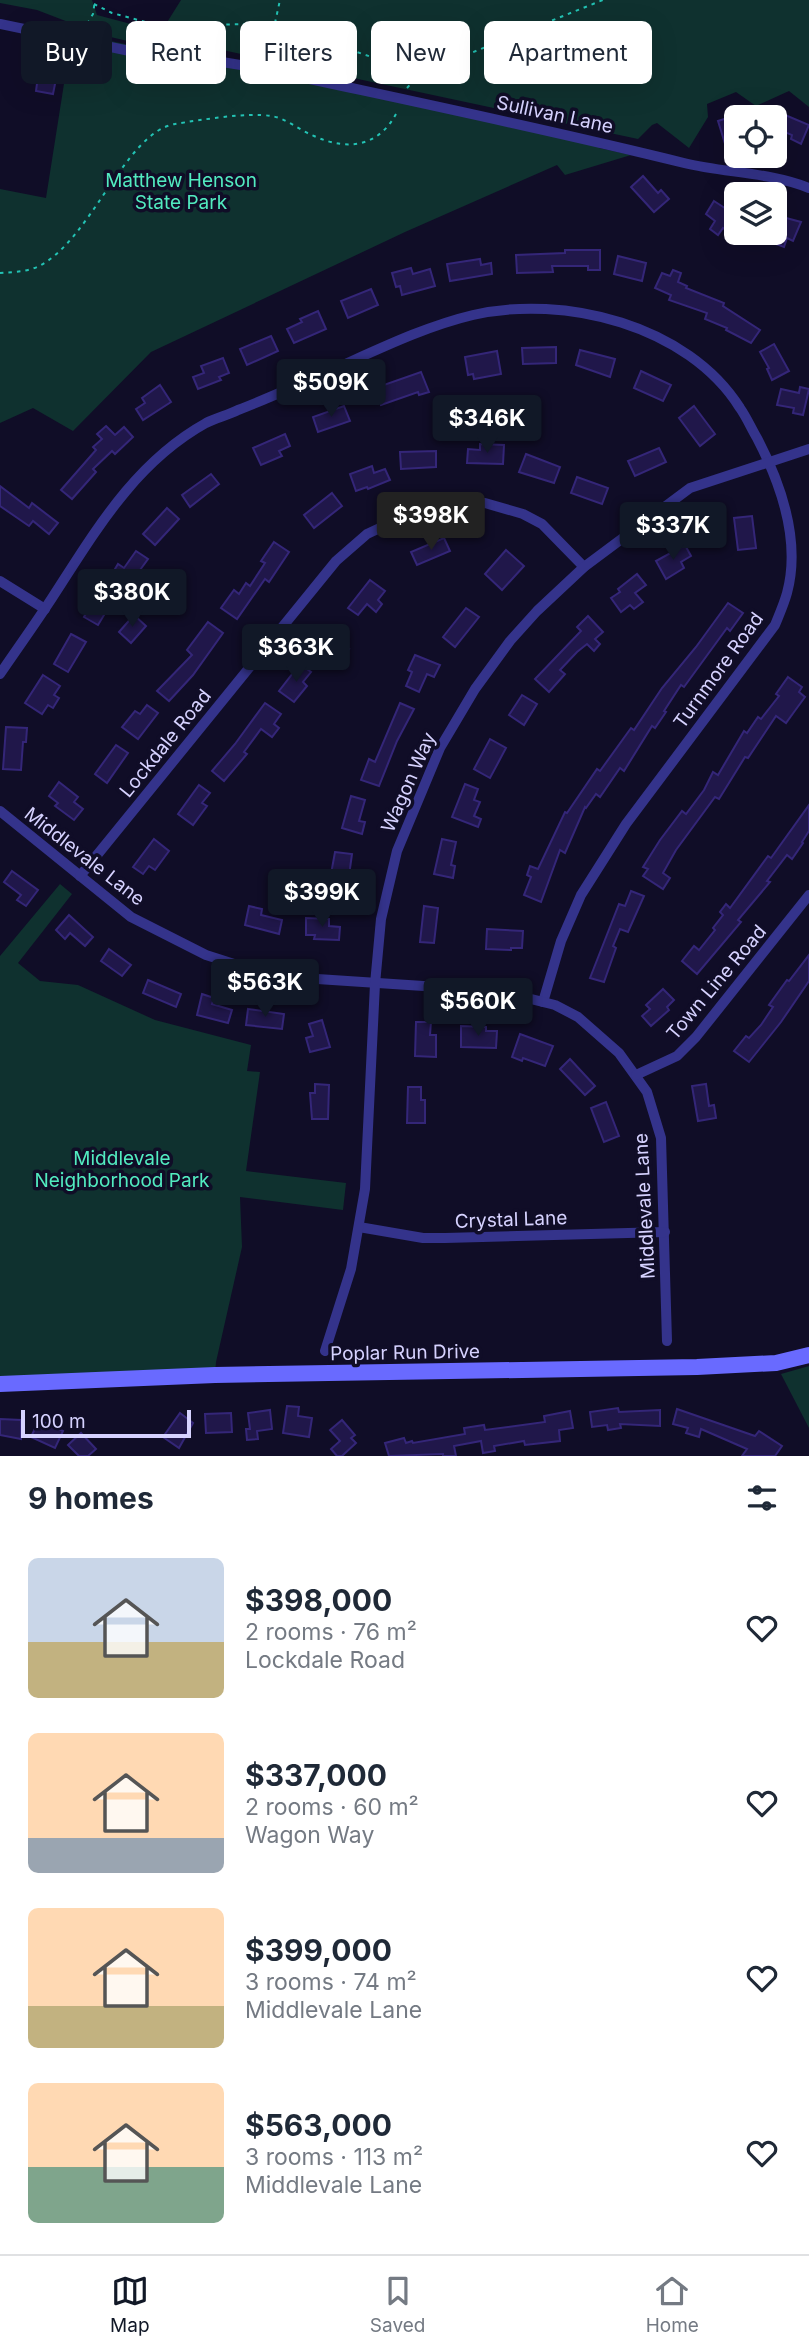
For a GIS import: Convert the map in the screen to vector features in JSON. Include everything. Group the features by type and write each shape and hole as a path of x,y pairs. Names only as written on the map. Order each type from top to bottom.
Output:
{"street":[{"name":"Sullivan Lane","path":"0,24 21,28"},
{"name":"Sullivan Lane","path":"112,47 163,57 259,68 690,164 767,176 809,188"},
{"name":"Turnmore Road","path":"0,674 107,512 145,471 207,423 406,338 472,315 526,309 568,310 616,320 649,332 683,352 712,376 739,406 770,463 787,511 792,559 788,592 775,625 626,824 581,895 561,941 543,1002"},
{"name":"Wagon Way","path":"326,1351 351,1269 365,1189 375,984 382,919 397,851 440,748 475,688 510,641 537,611 584,567 690,488 809,449"},
{"name":"Lockdale Road","path":"79,876 337,561 367,534 414,512 444,504 485,503 523,514 542,524 584,567"},
{"path":"0,581 45,609"},
{"name":"Middlevale Lane","path":"0,811 131,917 206,955 259,972 278,975 499,991 555,1005 578,1017 597,1032 619,1053 647,1092 661,1138 667,1341"},
{"name":"Town Line Road","path":"636,1074 677,1056 696,1037 809,895"},
{"name":"Crystal Lane","path":"359,1227 423,1238 665,1232"},
{"name":"Poplar Run Drive","path":"0,1384 215,1375 697,1367 776,1363 809,1355"}],"path":[{"path":"276,21 280,0"},
{"path":"470,54 603,0"},
{"path":"89,21 94,2 112,13 157,25 240,24"},
{"path":"404,94 409,84"},
{"path":"0,273 37,267 57,253 146,139 164,127 267,115 287,121 327,141 351,145 374,139 384,133 401,103"}],"green space":[{"path":"0,0 92,0 97,15 126,23 126,41 112,37 112,21 66,21 37,10 0,3"},
{"path":"181,0 809,0 809,107 789,91 758,105 736,92 707,104 708,117 689,148 657,123 638,139 381,84 470,84 470,21 371,21 371,82 357,79 357,21 240,21 240,54 226,51 226,21 168,21"},
{"name":"Matthew Henson State Park","path":"112,41 126,44 126,84 226,84 226,65 240,68 240,84 318,84 607,144 599,148 631,155 565,175 557,165 405,232 151,352 73,431 33,408 0,423 0,189 46,198 64,84 112,84"},
{"name":"Middlevale Neighborhood Park","path":"60,884 72,894 18,963 40,981 78,985 155,1020 251,1045 247,1071 260,1072 246,1171 346,1183 343,1210 240,1197 242,1247 215,1375 0,1384 0,956"},
{"path":"809,1366 809,1428 781,1374"}],"building":[{"path":"37,84 55,84 53,94 36,91"},
{"path":"787,116 809,125 801,144 791,139 792,135 787,133"},
{"path":"724,119 724,140 718,121"},
{"path":"643,176 658,193 661,190 669,199 654,212 631,187"},
{"path":"714,201 724,208 724,229 718,235 710,229 715,221 706,214"},
{"path":"787,218 801,222 793,241 787,238"},
{"path":"565,250 600,250 600,270 588,270 588,266 552,266 553,272 517,273 516,255 565,253"},
{"path":"618,256 646,263 642,281 614,274"},
{"path":"480,259 481,265 491,263 492,274 450,281 447,264"},
{"path":"411,268 413,274 430,269 435,286 402,295 400,286 396,287 392,273"},
{"path":"673,270 681,273 678,282 687,286 686,288 724,303 723,306 760,330 751,343 726,330 727,328 705,319 707,313 669,300 671,295 655,288 662,273 670,276"},
{"path":"371,289 378,305 348,318 341,301"},
{"path":"318,311 326,329 294,343 287,329 302,322 300,319"},
{"path":"271,336 278,351 247,365 240,349"},
{"path":"774,344 789,371 772,380 760,352"},
{"path":"556,347 556,363 523,364 522,348"},
{"path":"580,350 615,359 610,377 576,365"},
{"path":"497,351 501,374 474,379 473,374 468,375 465,357"},
{"path":"223,358 229,373 219,377 221,380 198,389 193,377 204,373 201,366"},
{"path":"641,371 671,385 663,401 634,388"},
{"path":"421,372 429,392 419,395 418,392 381,405 375,388"},
{"path":"160,385 171,402 143,420 136,409 145,403 142,398"},
{"path":"800,387 809,389 803,415 793,413 794,408 777,405 781,389 799,393"},
{"path":"344,406 350,421 318,432 313,417"},
{"path":"694,406 715,434 700,446 679,418"},
{"path":"106,426 115,435 124,427 133,437 115,454 112,451 93,469 96,472 72,499 61,490 96,450 93,447 102,439 97,434"},
{"path":"285,434 290,446 279,451 282,456 261,465 253,448"},
{"path":"480,444 504,445 503,464 467,463 468,449 480,450"},
{"path":"659,448 666,462 635,476 628,461"},
{"path":"436,451 436,467 401,469 400,452"},
{"path":"526,454 560,467 554,483 519,472"},
{"path":"372,466 374,473 385,469 390,480 356,491 350,474"},
{"path":"211,474 219,484 190,507 182,495"},
{"path":"577,477 608,488 602,504 571,493"},
{"path":"0,486 29,508 32,503 58,523 49,534 33,521 29,526 0,506"},
{"path":"332,493 342,506 314,528 304,515"},
{"path":"167,508 179,519 155,545 143,534"},
{"path":"752,516 756,548 738,550 734,518"},
{"path":"444,538 450,551 417,565 411,552"},
{"path":"274,542 289,552 269,582 265,579 237,619 221,608 234,590 239,594 246,583 250,586 265,563 261,561"},
{"path":"685,545 691,556 681,562 684,568 666,579 656,561"},
{"path":"506,550 524,566 502,590 485,574"},
{"path":"136,551 148,559 129,585 112,574 118,564 124,568"},
{"path":"637,574 646,585 635,593 643,602 634,609 630,605 621,612 611,598"},
{"path":"370,580 385,591 378,600 382,604 376,612 367,604 358,615 348,608"},
{"path":"100,589 115,597 98,625 84,617"},
{"path":"728,603 743,613 730,631 727,628 684,687 681,685 664,711 666,712 655,728 652,726 624,771 620,768 600,797 596,794 585,807 565,853 560,850 541,902 524,895 531,877 527,875 530,866 538,869 565,812 567,813 597,769 600,771 631,728 634,730 662,688"},
{"path":"466,608 479,617 455,647 443,637"},
{"path":"134,615 146,626 131,643 119,632"},
{"path":"588,616 603,632 595,639 600,644 594,651 587,644 577,652 560,670 565,674 549,692 535,679 581,631 577,627"},
{"path":"208,622 223,633 193,675 169,701 157,691 192,655 187,650"},
{"path":"329,627 346,640 343,645 349,649 340,660 332,654 324,665 313,657 326,640 322,636"},
{"path":"71,634 86,642 68,672 54,664"},
{"path":"415,655 440,665 434,677 427,674 419,692 406,686 412,672 408,670"},
{"path":"300,664 311,672 303,682 307,686 294,702 279,691"},
{"path":"43,675 60,686 54,695 59,698 53,708 48,705 42,714 25,703"},
{"path":"788,677 802,687 799,692 805,697 786,723 776,716 748,758 745,757 719,799 715,797 676,850 663,873 670,878 663,889 643,876 648,869 643,867 660,840 682,811 686,814 704,790 713,772 718,775 744,731 747,733 758,717 761,719 779,696 776,694"},
{"path":"522,695 537,704 524,725 509,715"},
{"path":"265,703 281,714 274,724 279,728 272,737 261,729 244,752 247,754 224,781 212,771"},
{"path":"400,703 414,709 397,741 379,786 361,780 369,759 375,762"},
{"path":"147,705 158,713 138,739 122,727 135,711 140,714"},
{"path":"6,727 27,728 21,770 3,769"},
{"path":"490,739 506,748 490,778 474,769"},
{"path":"116,745 128,753 107,783 95,774"},
{"path":"59,782 78,797 74,802 83,809 74,820 55,806 58,803 49,796"},
{"path":"465,784 478,789 474,800 480,802 474,816 481,819 478,827 452,817"},
{"path":"199,785 210,793 202,803 207,806 193,825 178,814"},
{"path":"351,796 365,800 359,821 365,822 362,834 342,828"},
{"path":"809,805 809,831 803,843 792,859 787,855 767,881 770,882 738,920 741,922 697,974 682,961 694,946 699,950 715,930 713,928 723,915 720,912 726,904 730,908 768,856 771,858"},
{"path":"154,839 169,851 155,870 149,866 143,874 133,867"},
{"path":"442,839 456,842 451,865 455,866 453,878 434,874"},
{"path":"335,852 352,854 347,890 334,888 336,875 331,874"},
{"path":"12,871 38,890 26,906 17,900 21,895 4,882"},
{"path":"631,891 644,896 628,932 620,929 604,982 590,978 619,904 625,906"},
{"path":"249,906 262,909 261,915 282,920 279,934 245,925"},
{"path":"424,906 438,908 434,943 420,942"},
{"path":"69,915 93,937 85,946 70,933 65,939 56,930"},
{"path":"306,918 329,919 329,926 340,927 339,940 314,939 315,935 306,935"},
{"path":"487,929 523,931 522,948 486,949"},
{"path":"109,949 131,965 122,976 101,961"},
{"path":"809,955 809,981 749,1062 734,1051 746,1036 749,1038 761,1025 773,1007 769,1005"},
{"path":"148,980 181,994 176,1007 143,993"},
{"path":"663,989 674,1000 667,1007 669,1010 651,1026 642,1016 650,1009 646,1005"},
{"path":"202,994 214,998 212,1004 232,1010 228,1023 197,1015"},
{"path":"248,1009 284,1014 282,1029 246,1025"},
{"path":"322,1020 330,1047 310,1052 306,1038 313,1036 309,1024"},
{"path":"416,1022 431,1022 430,1035 436,1035 436,1057 415,1056"},
{"path":"461,1026 486,1027 486,1031 497,1031 496,1048 461,1047"},
{"path":"520,1034 553,1046 545,1066 512,1057"},
{"path":"570,1059 595,1086 585,1095 560,1069"},
{"path":"315,1084 329,1085 328,1119 312,1119 310,1093 315,1093"},
{"path":"706,1084 709,1106 714,1105 716,1118 698,1121 692,1086"},
{"path":"408,1087 421,1087 421,1100 425,1100 425,1123 407,1123"},
{"path":"606,1102 619,1136 604,1142 591,1108"},
{"path":"287,1406 299,1407 298,1416 312,1418 309,1437 283,1433"},
{"path":"618,1408 619,1412 660,1410 660,1426 620,1424 621,1428 608,1430 607,1425 592,1427 590,1412"},
{"path":"677,1409 755,1436 759,1431 782,1446 775,1456 742,1456 747,1449 701,1429 699,1437 686,1433 688,1428 673,1424"},
{"path":"270,1410 272,1429 257,1431 258,1439 247,1440 246,1429 250,1429 248,1413"},
{"path":"570,1411 573,1428 559,1430 560,1441 525,1445 524,1441 494,1446 495,1451 483,1453 481,1441 454,1446 456,1456 389,1456 385,1443 404,1438 406,1443 413,1443 465,1434 464,1428 484,1425 485,1430 545,1422 544,1416"},
{"path":"180,1413 193,1423 179,1448 163,1437"},
{"path":"231,1413 232,1432 206,1433 205,1414"},
{"path":"0,1419 21,1420 21,1439 0,1435"},
{"path":"39,1420 63,1431 55,1448 31,1437"},
{"path":"342,1420 355,1435 351,1438 356,1443 342,1456 337,1456 331,1449 340,1441 330,1430"},
{"path":"81,1433 96,1449 88,1456 79,1456 68,1445"}]}
